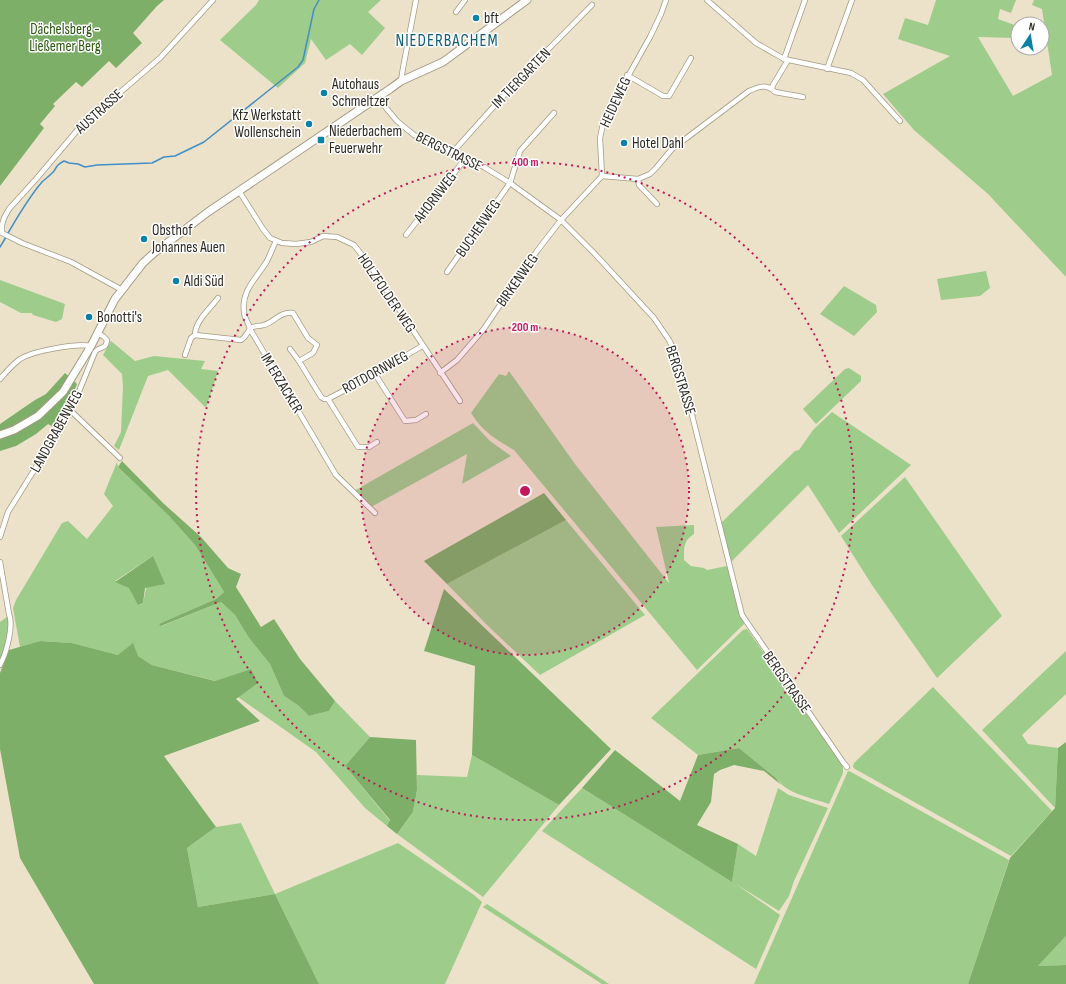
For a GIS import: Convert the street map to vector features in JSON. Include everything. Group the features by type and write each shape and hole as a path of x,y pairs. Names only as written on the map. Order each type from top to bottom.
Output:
{"main road":[{"path":"0,435 14,430 38,416 67,386 91,346 109,310 122,290 143,263 154,253 185,228 376,97 401,82 443,62 527,0"}],"street":[{"name":"AUSTRASSE","path":"122,290 71,262 22,243 2,233 4,218 9,209 80,127 160,58 213,0"},
{"path":"401,82 416,0"},
{"path":"456,12 466,0"},
{"name":"HEIDEWEG","path":"602,176 600,138 604,119 661,14 666,0"},
{"path":"706,0 756,43 786,60 851,73 863,80 900,121"},
{"path":"772,88 786,60 805,0"},
{"path":"827,69 852,0"},
{"name":"IM TIERGARTEN","path":"452,153 513,85 592,5"},
{"path":"627,75 664,96 668,96 691,58"},
{"path":"561,220 602,176 638,179 653,172 672,149 749,91 762,87 772,88 775,92 803,97"},
{"name":"BERGSTRASSE","path":"376,97 396,121 414,135 484,167 510,183 561,220 594,252 654,318 669,340 676,354 742,615 847,767"},
{"name":"BUCHENWEG","path":"447,272 510,183 520,151 554,113"},
{"name":"AHORNWEG","path":"406,235 465,159"},
{"path":"638,179 639,185 657,204"},
{"path":"239,191 263,229 270,238 276,241"},
{"name":"BIRKENWEG","path":"440,374 457,360 483,330 537,251 561,220"},
{"name":"HOLZFOLDER WEG","path":"276,241 296,244 311,242 323,236 337,237 354,245 460,402"},
{"name":"IM ERZACKER","path":"276,241 267,260 251,282 247,291 244,311 246,319 250,329 336,475 375,513"},
{"path":"184,354 195,335 195,330 199,323 218,298"},
{"path":"195,335 241,340 246,337 250,329 256,326 263,326 285,313 293,313 308,338 317,344 313,354 299,361"},
{"name":"LANDGRABENWEG","path":"0,537 8,512 71,411 95,352 107,345 107,340 104,336 97,333"},
{"path":"0,379 14,364 22,358 32,354 77,345 91,346"},
{"name":"ROTDORNWEG","path":"290,349 321,397 328,399 375,374 422,346"},
{"path":"375,374 405,420 416,420 426,414"},
{"name":"ROTDORNWEG","path":"328,399 358,447 370,447 377,442"},
{"path":"71,411 120,458"},
{"path":"0,562 11,619 8,642 0,665"}],"green space":[{"name":"Dächelsberg - Ließemer Berg","path":"0,0 164,0 133,33 142,43 116,68 109,61 82,87 76,82 53,104 55,106 40,124 44,128 0,186"},
{"path":"259,0 381,0 368,12 385,28 362,55 350,44 326,60 311,39 305,63 278,88 220,40 256,5"},
{"path":"936,0 1016,0 1011,13 1000,9 998,19 1010,23 1010,38 978,37 1013,96 1052,75 1049,56 1050,16 1043,16 1042,9 1032,5 1034,0 1066,0 1066,277 988,194 914,130 883,94 950,56 898,39 905,18 928,25"},
{"path":"986,271 990,288 980,296 941,300 937,279"},
{"path":"0,280 65,304 62,319 56,322 33,315 32,313 21,313 0,302"},
{"path":"844,286 876,305 877,312 854,336 820,314"},
{"path":"111,341 135,361 154,356 205,361 201,369 218,371 206,408 168,370 148,376 119,450 114,446 121,432 123,386 122,374 103,355"},
{"path":"849,368 861,376 861,381 816,424 803,409 845,369"},
{"path":"509,371 575,464 669,583 656,527 694,525 694,534 688,539 685,545 684,560 691,566 704,568 707,570 727,566 744,624 697,670 514,450 490,434 480,425 471,413 499,374 506,376"},
{"path":"65,373 77,384 65,411 55,428 48,424 36,434 16,446 0,451 0,424 46,394"},
{"path":"832,412 911,465 839,533 808,485 731,562 721,523 795,451 799,450 813,430"},
{"path":"473,423 490,441 511,456 462,484 467,454 371,507 354,491"},
{"path":"122,461 163,503 201,537 228,568 241,574 236,587 261,627 274,619 300,659 335,701 329,711 309,716 299,706 284,696 270,664 249,638 235,615 221,602 161,626 159,624 216,599 224,592 195,545 169,516 118,467"},
{"path":"117,462 118,467 169,516 195,545 224,592 216,599 160,624 162,626 221,602 235,615 249,638 270,664 284,696 299,706 309,716 329,711 335,701 370,737 345,766 390,821 387,826 365,808 316,752 238,697 257,683 251,669 216,681 152,665 138,656 118,655 72,643 40,641 20,647 13,608 16,600 62,523 68,521 87,539 113,506 104,494","holes":["153,556 143,603 139,605 129,587 115,581"]},
{"path":"905,477 1002,616 937,678 872,585 841,536"},
{"path":"544,493 566,520 447,584 424,561"},
{"path":"566,520 645,615 540,675 488,626 447,584"},
{"path":"153,556 165,584 145,588 143,603 138,605 129,588 115,582"},
{"path":"444,589 611,749 559,805 472,755 475,666 424,651"},
{"path":"8,616 10,619 0,662 0,622"},
{"path":"747,629 843,766 843,773 829,804 800,795 786,788 739,748 698,755 651,718 743,630"},
{"path":"40,641 72,643 118,655 133,643 138,656 152,665 215,681 251,669 258,683 236,699 260,721 164,756 216,827 187,848 198,907 275,894 319,984 94,984 20,858 0,749 0,673 9,650"},
{"path":"1066,651 1066,694 1022,735 1028,744 1058,748 1055,808 982,730"},
{"path":"933,687 1052,811 1011,856 853,767 854,763"},
{"path":"370,737 416,740 417,790 413,812 397,834 387,826 390,820 345,766"},
{"path":"1066,742 1066,936 1038,966 1066,965 1066,984 968,984 1010,858 1055,808 1058,748"},
{"path":"739,748 776,778 780,784 764,771 734,765 714,774 711,802 697,825 738,844 732,882 582,788 615,750 680,801 698,755"},
{"path":"472,755 559,805 483,897 397,834 413,812 417,790 417,775 467,777"},
{"path":"848,771 1009,860 968,984 754,984"},
{"path":"582,788 732,882 738,844 756,856 778,788 789,795 828,808 794,881 789,896 779,911 736,884 780,915 756,969 542,831"},
{"path":"241,823 275,894 198,907 187,848 216,827"},
{"path":"398,843 482,902 445,984 319,984 275,894"},
{"path":"487,904 609,984 602,984 483,907"},
{"path":"1066,936 1066,965 1038,966"}],"waterway":[{"path":"8,233 37,188 58,165 64,161 85,167 97,165 152,163 164,157 175,156 204,142 298,67 303,60 314,9 319,0"},
{"path":"0,247 6,237"}],"place":[{"name":"bft","path":"476,18"},
{"name":"Autohaus Schmeltzer","path":"324,93"},
{"name":"Kfz Werkstatt Wollenschein","path":"309,124"},
{"name":"Niederbachem Feuerwehr","path":"321,140"},
{"name":"Hotel Dahl","path":"624,143"},
{"name":"Obsthof Johannes Auen","path":"144,239"},
{"name":"Aldi Süd","path":"176,281"},
{"name":"Bonotti's","path":"89,317"}],"district":[{"name":"NIEDERBACHEM","path":"447,40"}]}
